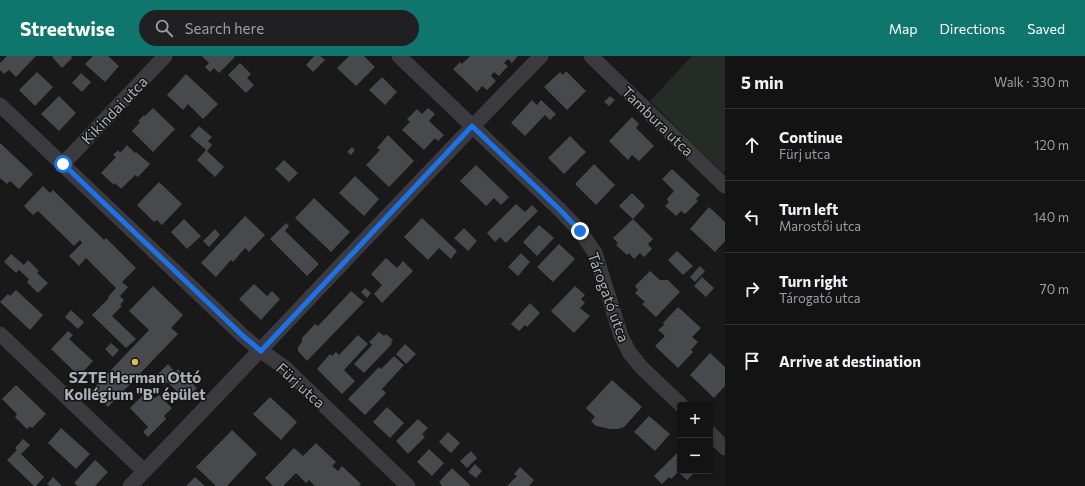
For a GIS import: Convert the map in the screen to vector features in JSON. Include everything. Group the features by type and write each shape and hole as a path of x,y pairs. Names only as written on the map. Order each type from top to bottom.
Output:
{"street":[{"name":"Kikindai utca","path":"63,164 165,56"},
{"name":"Tárogató utca","path":"399,56 580,231 595,253 622,336 629,352 641,366 678,402"},
{"path":"130,486 261,351 472,126 541,56"},
{"name":"Tambura utca","path":"591,56 725,186"},
{"name":"Fürj utca","path":"0,105 243,336 261,351 284,366 408,486"},
{"path":"0,334 144,471"},
{"path":"713,436 725,448"}],"shaded area":[{"path":"692,56 725,56 725,171 723,173 650,101"}],"building":[{"path":"7,56 36,56 16,77 9,70 4,74 0,70 0,63"},
{"path":"71,56 72,58 62,68 52,57"},
{"path":"93,56 108,56 119,66 105,82 85,64"},
{"path":"202,56 235,57 219,73 214,68 210,72 205,67 209,63"},
{"path":"314,56 320,56 325,60 313,72 306,65"},
{"path":"349,56 364,56 375,67 356,86 337,68"},
{"path":"470,56 518,56 512,63 508,59 504,63 508,66 499,76 494,72 491,76 496,81 487,90 482,86 477,92 453,69 460,62 462,64"},
{"path":"240,63 251,74 247,78 254,85 246,93 228,75"},
{"path":"566,71 586,91 567,110 544,87 560,72 563,75"},
{"path":"37,72 53,87 35,106 19,90"},
{"path":"81,73 91,82 82,92 72,83"},
{"path":"186,74 218,104 203,119 188,104 183,110 167,95"},
{"path":"382,77 397,92 385,105 369,90"},
{"path":"59,96 76,113 59,131 41,114"},
{"path":"610,96 615,100 609,106 604,102"},
{"path":"532,100 537,105 541,100 556,114 550,120 545,115 525,136 511,123"},
{"path":"153,108 175,129 153,152 132,131 140,122 138,121"},
{"path":"428,108 435,114 429,121 444,135 438,141 435,138 424,150 402,130 410,122 407,119 417,109 422,114"},
{"path":"632,117 639,124 636,128 654,146 639,161 632,155 628,160 609,141"},
{"path":"199,126 212,137 208,141 212,145 207,151 224,167 215,177 197,160 206,150 190,136"},
{"path":"388,135 414,161 389,187 366,165 380,150 377,148"},
{"path":"570,136 586,152 564,174 548,158"},
{"path":"0,143 33,174 19,189 10,181 7,184 0,178"},
{"path":"127,145 150,164 138,177 135,175 121,189 115,183 114,185 101,173 116,157 113,155 118,150 120,153"},
{"path":"352,147 355,150 351,155 347,152"},
{"path":"284,160 298,173 289,182 275,169"},
{"path":"594,164 615,185 596,205 575,184"},
{"path":"476,165 509,197 501,205 494,198 486,206 460,181"},
{"path":"672,169 700,195 696,199 698,201 685,214 681,211 676,216 665,206 669,202 667,199 674,191 662,179"},
{"path":"355,176 379,199 364,216 339,193"},
{"path":"159,182 182,204 162,225 157,220 154,222 137,205"},
{"path":"43,186 50,193 53,190 104,240 106,238 136,268 122,282 128,287 120,296 124,300 120,305 122,306 112,316 136,339 126,348 92,315 109,298 108,297 116,288 86,258 79,266 69,256 82,243 80,240 74,246 38,211 33,215 24,206"},
{"path":"632,193 645,206 633,219 619,206"},
{"path":"314,198 350,232 331,252 295,218"},
{"path":"516,204 525,212 532,205 538,211 506,243 500,237 495,242 487,233"},
{"path":"709,207 725,222 725,241 715,252 690,229"},
{"path":"245,216 265,235 249,252 245,248 233,262 231,260 216,277 201,263"},
{"path":"422,218 457,251 451,259 439,248 428,260 404,237"},
{"path":"184,219 201,236 187,249 171,232"},
{"path":"633,219 653,239 648,244 652,249 644,257 640,253 634,259 629,253 627,255 616,245 618,243 613,238"},
{"path":"286,223 289,226 285,231 319,264 307,276 270,239"},
{"path":"539,225 554,238 537,256 523,242"},
{"path":"464,228 477,241 468,251 454,238"},
{"path":"215,229 220,235 209,247 203,241"},
{"path":"559,244 575,259 553,282 537,267"},
{"path":"677,251 693,266 683,275 668,260"},
{"path":"521,253 530,262 518,276 508,267"},
{"path":"11,254 24,265 28,260 39,271 37,273 48,283 38,293 27,282 29,279 19,270 16,273 4,262"},
{"path":"386,258 397,268 403,261 413,271 382,303 374,294 382,285 371,274"},
{"path":"700,266 705,271 695,282 690,277"},
{"path":"650,271 660,280 668,280 680,292 656,317 642,304 645,302 635,293 638,290 635,286"},
{"path":"702,277 714,288 706,297 694,286"},
{"path":"254,284 267,296 272,291 280,299 261,320 239,299"},
{"name":"SZTE Herman Ottó Kollégium \"B\" épület","path":"153,286 183,315 171,328 178,334 108,407 91,391 149,330 129,311"},
{"path":"575,286 585,295 581,299 585,303 580,308 590,316 574,333 551,311"},
{"path":"365,288 371,293 367,298 361,292"},
{"path":"16,290 43,315 30,330 0,302 8,294 10,296"},
{"path":"351,291 364,302 307,361 298,351 302,338 315,324 318,326"},
{"path":"530,303 540,313 527,327 525,325 519,331 511,324"},
{"path":"678,307 701,328 692,337 698,342 691,350 693,352 678,368 655,346 665,336 658,330 664,325 663,323"},
{"path":"71,310 84,322 78,329 65,317"},
{"path":"68,331 73,335 69,339 93,361 79,376 51,349"},
{"path":"379,332 384,336 386,334 393,340 391,342 392,344 364,373 354,364 372,345 369,342"},
{"path":"358,335 368,344 344,370 355,381 342,394 317,369 330,354 332,356 336,352 339,355"},
{"path":"111,343 119,350 113,357 105,349"},
{"path":"405,344 416,354 406,364 396,354"},
{"path":"710,353 725,367 725,386 714,398 690,375"},
{"path":"394,356 404,365 382,389 386,393 365,415 348,399 379,367 381,369"},
{"path":"168,364 175,372 178,369 197,388 186,400 167,382 164,385 155,377"},
{"path":"612,380 642,407 624,427 618,429 596,426 591,421 595,417 586,408"},
{"path":"16,385 46,414 32,428 30,426 27,429 15,417 17,414 2,399"},
{"path":"147,391 155,398 159,395 172,408 164,416 166,419 148,437 143,432 148,427 130,408"},
{"path":"270,397 297,422 281,440 253,414"},
{"path":"387,407 404,423 390,438 373,422"},
{"path":"649,416 670,434 655,451 634,432"},
{"path":"418,419 428,428 422,434 425,437 408,454 396,441"},
{"path":"61,428 90,454 76,469 48,443"},
{"path":"232,430 257,454 227,486 216,486 196,467"},
{"path":"448,432 460,443 451,453 439,442"},
{"path":"23,439 30,445 21,454 44,477 36,486 34,486 7,460 17,450 15,448"},
{"path":"316,443 336,462 332,466 338,471 342,466 361,484 359,486 315,486 309,480 306,483 296,473 283,486 273,486 265,478 294,448 303,456"},
{"path":"429,449 444,463 432,476 417,462"},
{"path":"471,451 477,458 467,468 460,461"},
{"path":"677,453 677,473 671,479 669,477 662,484 654,476"},
{"path":"95,460 108,472 95,486 78,486 74,483"},
{"path":"475,464 482,471 476,478 468,472"},
{"path":"520,467 534,480 529,486 507,486 517,476 514,474"},
{"path":"452,468 470,485 469,486 442,486 439,482"},
{"path":"680,474 693,474 687,480"},
{"path":"53,477 62,486 50,486 47,484"},
{"path":"195,477 205,486 186,486"}],"place":[{"name":"SZTE Herman Ottó Kollégium \"B\" épület","path":"135,362"}],"route":[{"path":"63,164 243,336 261,351 472,126 580,231"}]}
